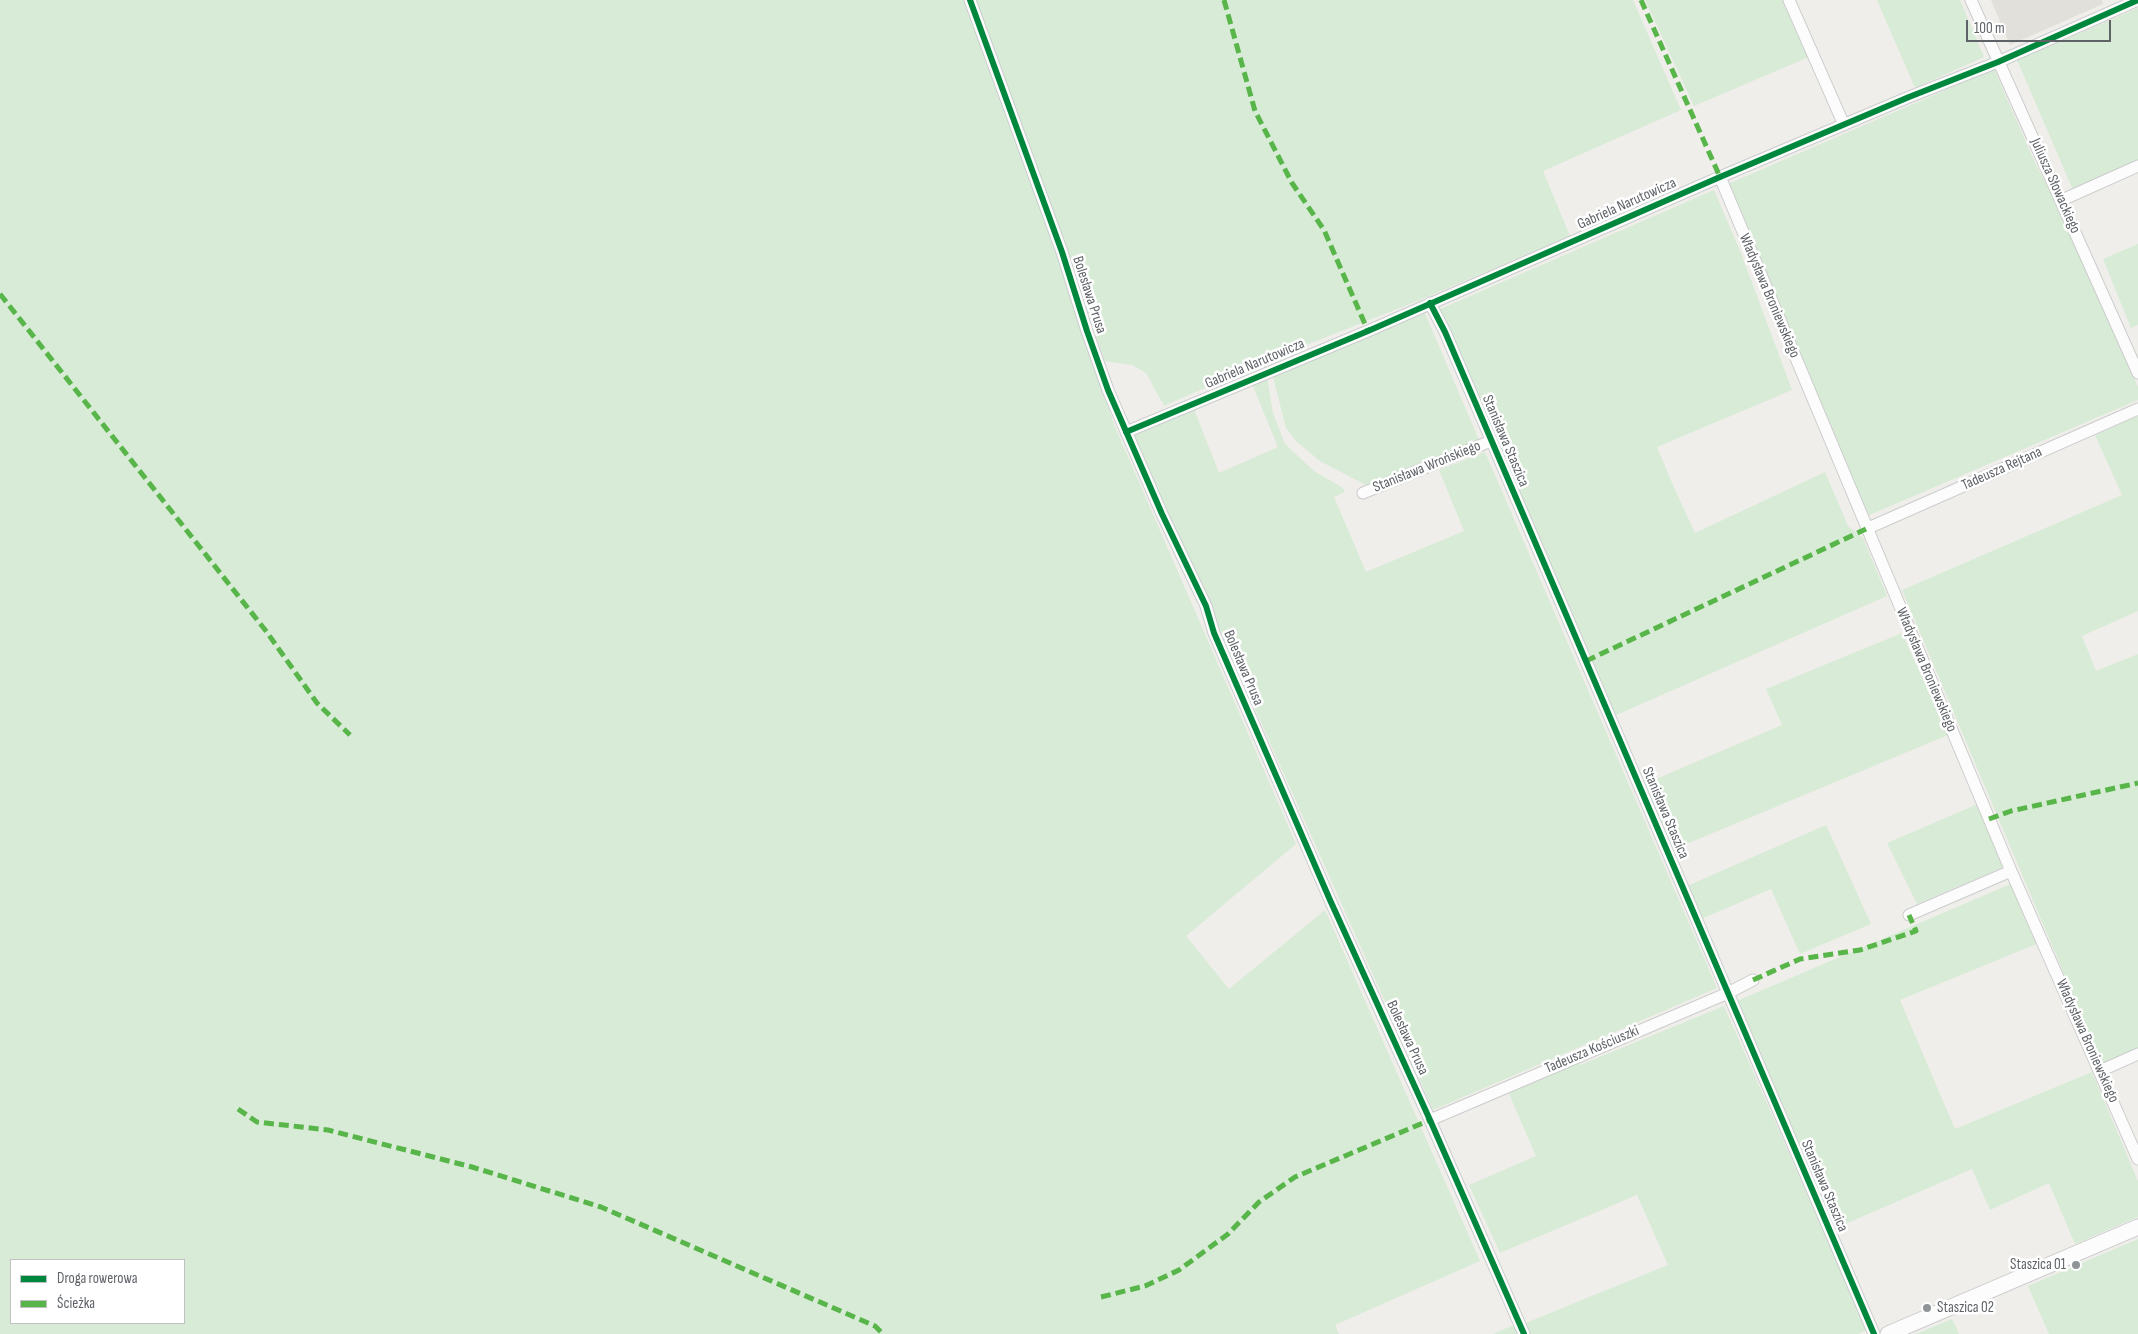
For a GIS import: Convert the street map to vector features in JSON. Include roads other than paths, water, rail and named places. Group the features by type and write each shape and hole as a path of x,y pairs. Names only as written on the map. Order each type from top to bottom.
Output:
{"street":[{"name":"Bolesława Prusa","path":"970,0 1062,252 1086,331 1126,432 1206,606 1214,633 1330,900 1430,1120 1524,1334"},
{"path":"1789,0 1844,125"},
{"name":"Juliusza Słowackiego","path":"1971,0 2138,373"},
{"name":"Gabriela Narutowicza","path":"1126,432 1720,177 1998,62 2138,0"},
{"path":"2062,200 2138,166"},
{"name":"Władysława Broniewskiego","path":"1720,177 2011,871 2138,1159"},
{"name":"Stanisława Staszica","path":"1430,303 1445,332 1874,1334"},
{"name":"Tadeusza Rejtana","path":"1866,529 2138,409"},
{"name":"Stanisława Wrońskiego","path":"1363,493 1491,441"},
{"path":"1909,915 2011,871"},
{"name":"Tadeusza Kościuszki","path":"1430,1120 1496,1090 1728,993 1753,980"},
{"path":"2100,1071 2138,1054"},
{"path":"1888,1334 2138,1227"}],"place":[{"name":"Staszica 01","path":"2076,1265"},
{"name":"Staszica 02","path":"1927,1308"}]}
